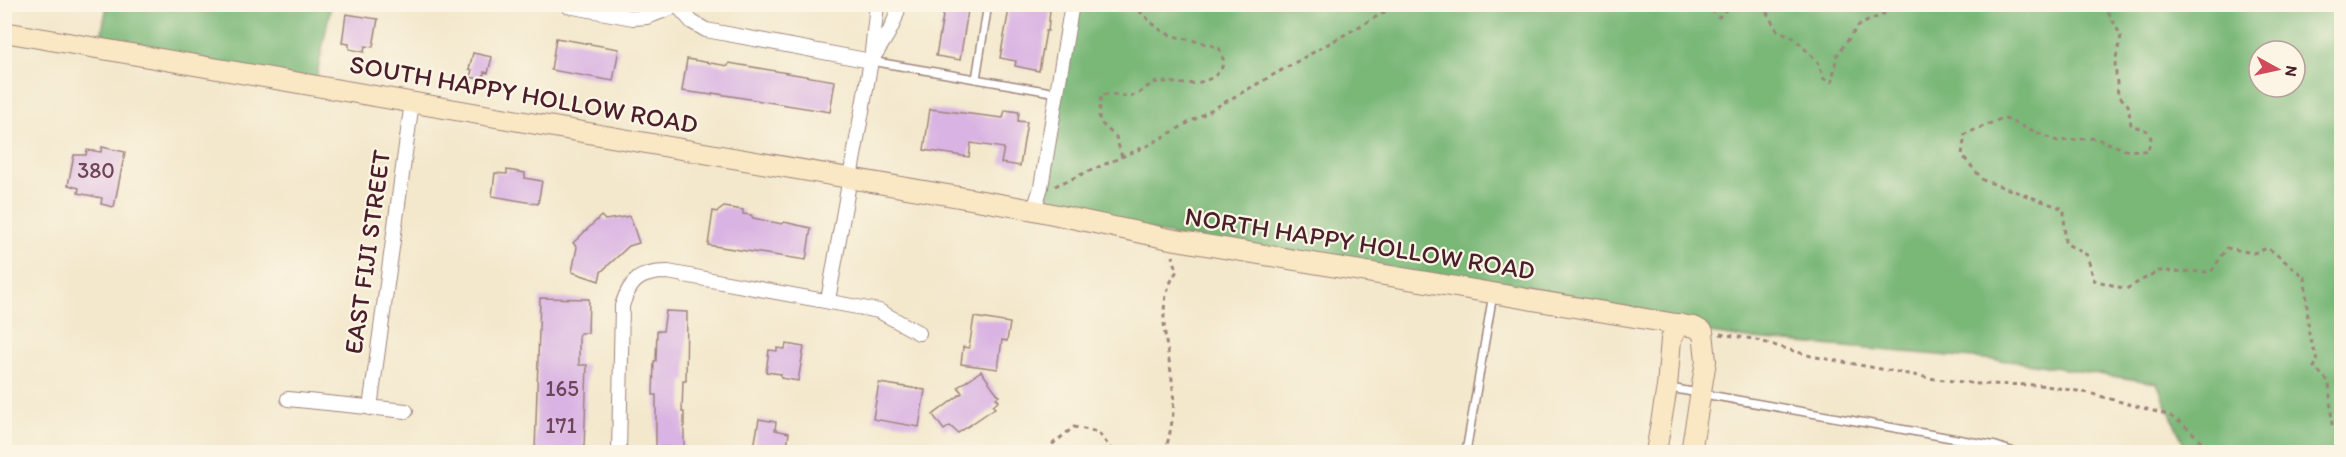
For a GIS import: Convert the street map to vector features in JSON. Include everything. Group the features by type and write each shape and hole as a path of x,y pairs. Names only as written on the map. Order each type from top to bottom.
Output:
{"street":[{"path":"828,300 871,61 877,4"},
{"path":"871,61 890,32 897,17 898,4"},
{"path":"1034,210 1041,187 1072,4"},
{"path":"568,6 633,18 647,17 676,5 692,22 706,30 871,61"},
{"name":"SOUTH HAPPY HOLLOW ROAD","path":"4,32 1034,210"},
{"name":"EAST FIJI STREET","path":"370,408 412,102"},
{"name":"NORTH HAPPY HOLLOW ROAD","path":"1034,210 1170,239 1679,324 1694,327 1702,332"},
{"path":"619,453 622,306 627,291 637,279 651,272 668,272 879,311 919,333"},
{"path":"1656,453 1667,387 1671,339 1679,324"},
{"path":"1691,453 1706,361 1702,332"},
{"path":"288,399 406,411"}],"lane":[{"path":"976,79 987,4"},
{"path":"871,61 1057,93"},
{"path":"1466,453 1493,292"},
{"path":"1667,387 1996,446 2013,453"}],"path":[{"path":"1122,157 1116,138 1102,124 1099,117 1101,95 1136,95 1156,82 1191,83 1217,75 1223,67 1224,60 1219,48 1168,34 1154,26 1144,14 1130,4"},
{"path":"1041,187 1055,187 1149,145 1399,4"},
{"path":"1704,4 1719,17 1732,4"},
{"path":"1762,4 1777,30 1794,38 1818,62 1824,80 1832,82 1837,55 1859,25 1886,13 1889,4"},
{"path":"2104,4 2121,36 2115,62 2118,95 2128,105 2131,125 2147,131 2151,138 2148,151 2126,150 2095,138 2056,141 2003,117 1965,134 1962,155 1983,180 2064,210 2064,243 2087,255 2094,280 2126,289 2158,271 2211,272 2227,248 2253,253 2268,248 2305,277 2309,334 2318,361 2314,367 2329,382 2332,424 2342,436"},
{"path":"1165,453 1173,427 1173,388 1164,317 1168,284 1177,272 1170,239"},
{"path":"1702,332 1753,339 1811,356 1935,379 1979,384 2040,385 2088,393 2179,420 2199,438 2210,453"},
{"path":"1048,453 1050,446 1074,427 1098,432 1117,453"},
{"path":"2339,453 2342,447"}],"green space":[{"path":"107,5 331,5 315,85 99,48"},
{"path":"1072,5 2341,5 2341,452 2187,452 2157,383 2020,362 1753,339 1703,332 1034,210"}],"building":[{"path":"945,4 969,4 960,60 936,56"},
{"path":"1010,4 1050,10 1039,71 1015,66 1016,61 1000,58"},
{"path":"346,14 378,19 373,47 365,46 364,52 349,49 349,44 342,43"},
{"path":"556,38 619,49 613,81 551,70"},
{"path":"473,53 492,57 488,73 484,72 483,80 470,77 472,70 469,69"},
{"path":"687,59 728,66 729,63 835,81 830,112 712,93 712,95 682,91"},
{"path":"930,109 1003,118 1005,110 1019,112 1018,121 1027,122 1020,166 1001,163 1004,148 971,143 969,157 924,150"},
{"path":"102,147 125,152 114,207 101,204 102,198 78,193 79,188 68,185 74,155 86,155 87,150 101,152"},
{"path":"507,170 525,173 525,178 542,181 538,204 492,196 495,173 507,174"},
{"path":"724,207 743,210 743,214 751,215 753,218 811,228 806,260 708,245 713,211 717,212"},
{"path":"601,216 605,220 630,216 639,243 629,246 601,272 599,281 572,272 577,247 573,243"},
{"path":"540,298 589,299 588,333 580,333 579,337 579,365 587,365 584,449 577,449 577,453 535,451"},
{"path":"666,311 687,312 686,381 683,381 682,412 684,412 684,447 656,447 654,361 656,361 657,331 663,331"},
{"path":"974,317 1010,323 1007,341 1002,340 998,369 961,364 963,347 969,348"},
{"path":"786,344 804,347 798,381 781,378 781,374 766,372 769,350 785,349"},
{"path":"981,371 999,396 996,398 999,401 993,406 995,408 958,433 950,426 944,430 933,415 962,393 958,387"},
{"path":"879,383 925,390 919,427 873,419"},
{"path":"759,419 776,422 775,430 789,433 786,453 753,453"}]}
